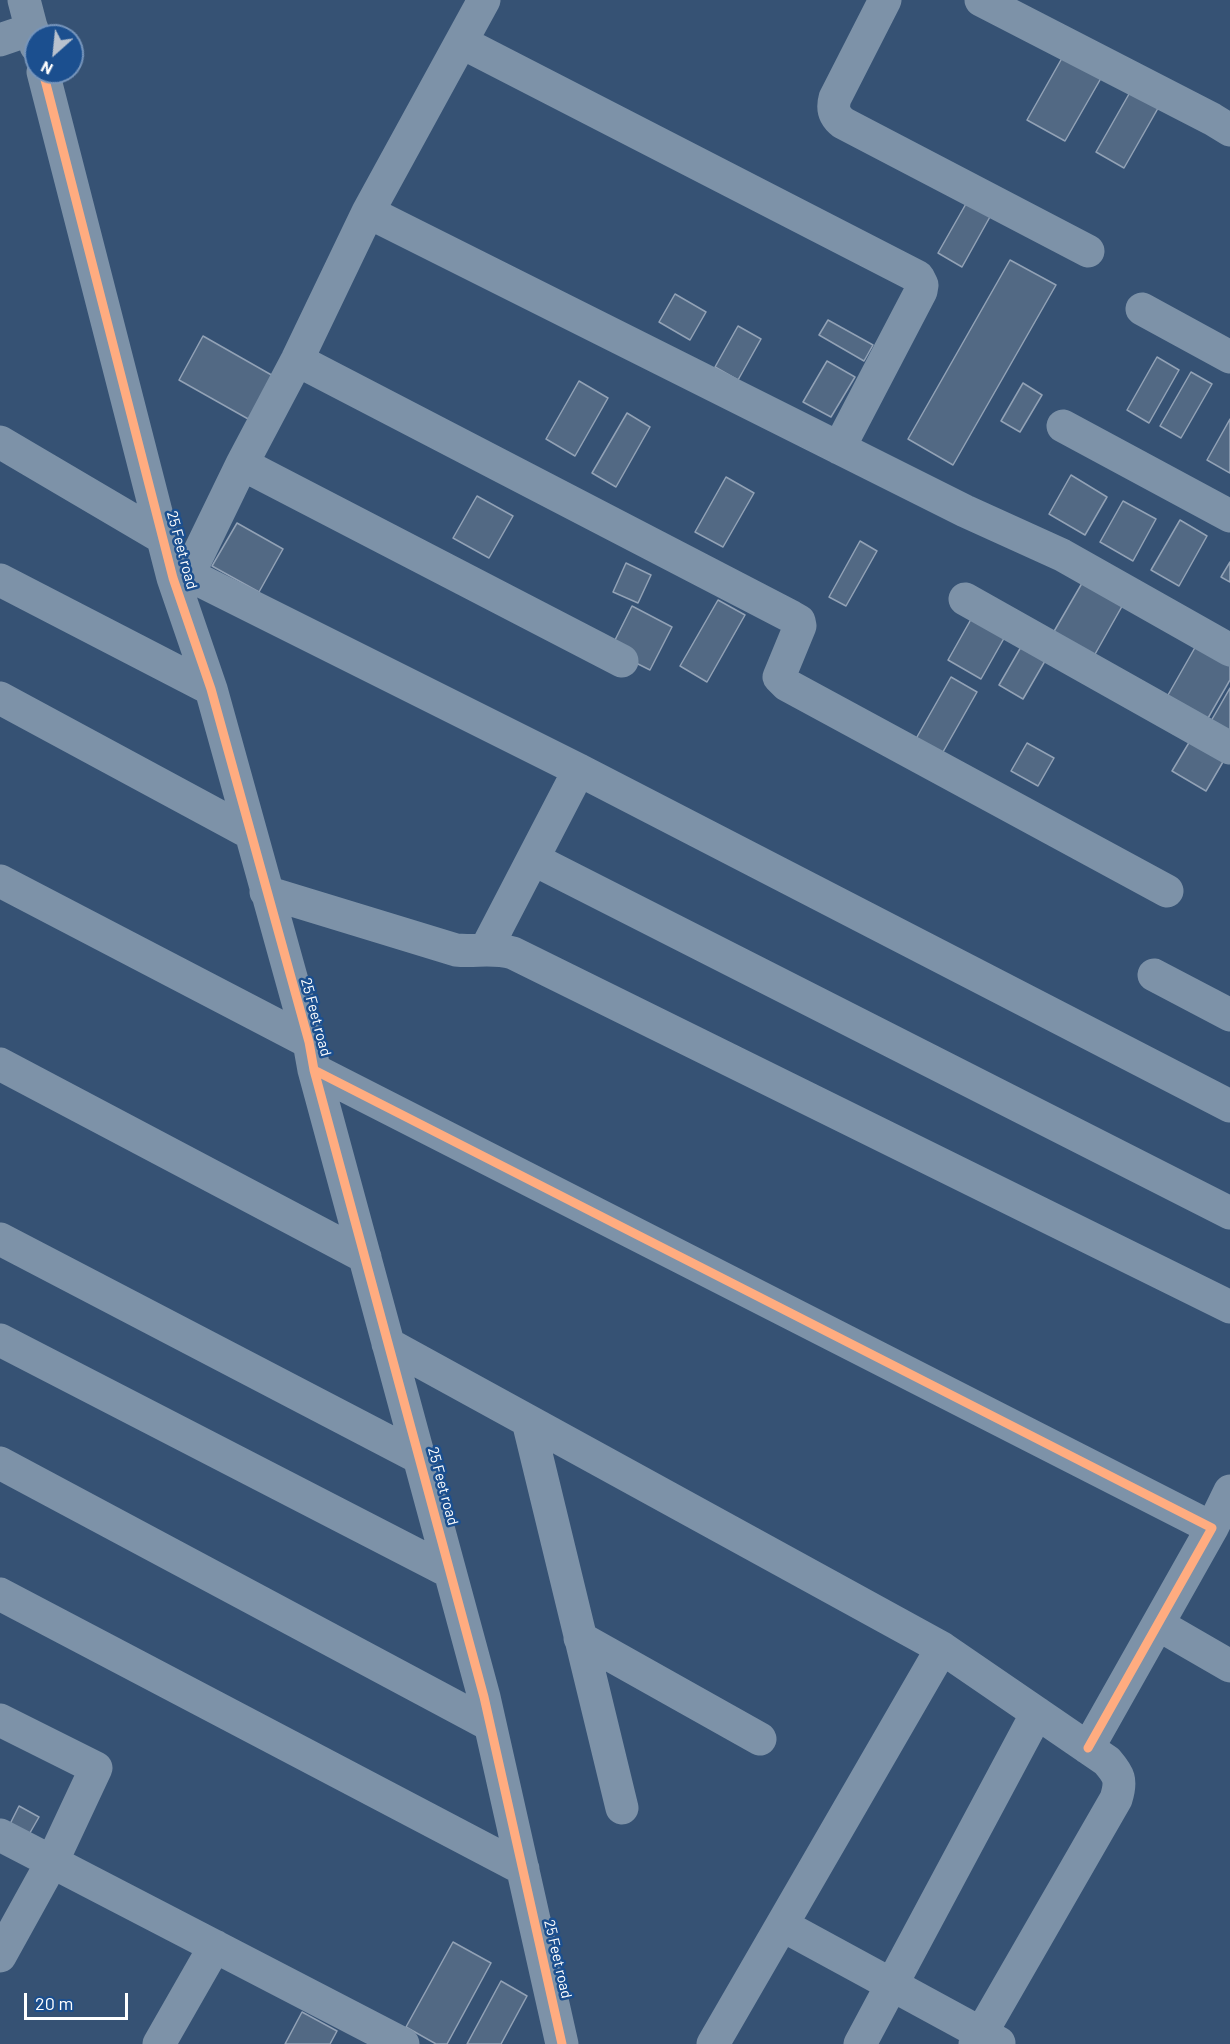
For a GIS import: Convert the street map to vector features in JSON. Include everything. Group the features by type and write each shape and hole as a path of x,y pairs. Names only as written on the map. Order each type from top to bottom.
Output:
{"street":[{"path":"484,0 368,212 297,360 242,464 184,585 579,770 1230,1106"},
{"path":"885,0 835,98 833,106 835,117 1088,251"},
{"path":"981,0 1230,130"},
{"path":"0,40 24,28"},
{"path":"461,42 918,277 922,285 921,291 839,448"},
{"name":"25 Feet road","path":"46,84 164,538 184,585 420,1458 490,1725 562,2044"},
{"path":"368,212 965,511 1062,555 1230,650"},
{"path":"1142,309 1230,357"},
{"path":"297,360 792,616 799,621 800,626 779,677 787,686 1167,891"},
{"path":"1063,426 1230,516"},
{"path":"0,441 164,538"},
{"path":"242,464 622,661"},
{"path":"0,580 211,689"},
{"path":"965,599 1230,748"},
{"path":"0,698 250,833"},
{"path":"486,949 579,770"},
{"path":"533,859 1230,1213"},
{"path":"0,881 311,1056 1212,1528"},
{"path":"266,892 456,950 473,952 499,949 513,953 1230,1307"},
{"path":"1154,975 1230,1015"},
{"path":"0,1064 365,1257"},
{"path":"0,1239 420,1458"},
{"path":"0,1340 450,1572"},
{"path":"388,1344 942,1648 1107,1761 1118,1774 1120,1787 1116,1798 985,2040 892,1984 782,1924"},
{"path":"528,1420 621,1808"},
{"path":"0,1463 490,1725"},
{"path":"1088,1748 1159,1625 1230,1491"},
{"path":"0,1594 523,1869"},
{"path":"1159,1625 1230,1666"},
{"path":"580,1638 760,1739"},
{"path":"713,2044 942,1648"},
{"path":"860,2044 1037,1713"},
{"path":"0,1720 96,1768 52,1862 0,1956"},
{"path":"0,1835 214,1946 382,2039"},
{"path":"159,2044 214,1946"}],"building":[{"path":"1066,51 1104,73 1065,141 1027,120"},
{"path":"1133,87 1161,103 1124,168 1096,152"},
{"path":"967,202 991,215 962,267 938,253"},
{"path":"1010,260 1056,285 953,465 908,439"},
{"path":"675,294 706,312 690,340 659,322"},
{"path":"828,320 873,345 864,361 819,335"},
{"path":"738,326 761,339 738,380 715,367"},
{"path":"203,336 275,377 250,420 179,380"},
{"path":"1157,357 1179,370 1149,423 1127,410"},
{"path":"827,361 855,377 831,417 803,402"},
{"path":"1191,372 1212,384 1181,438 1160,426"},
{"path":"579,381 608,398 575,456 546,439"},
{"path":"1023,383 1042,395 1020,432 1001,421"},
{"path":"627,413 650,427 616,487 592,473"},
{"path":"1230,419 1230,473 1207,460"},
{"path":"1071,475 1107,497 1085,535 1049,514"},
{"path":"726,477 754,493 723,547 695,532"},
{"path":"477,496 513,516 489,558 453,538"},
{"path":"1123,501 1156,519 1133,561 1100,542"},
{"path":"1180,520 1207,536 1179,586 1151,570"},
{"path":"237,523 283,549 259,592 212,566"},
{"path":"860,541 877,551 846,606 829,597"},
{"path":"1230,562 1230,582 1221,577"},
{"path":"626,563 651,575 638,603 613,592"},
{"path":"1085,578 1125,601 1090,663 1049,640"},
{"path":"718,600 745,615 707,682 680,666"},
{"path":"632,606 672,627 650,670 610,650"},
{"path":"974,614 1007,633 981,679 948,660"},
{"path":"1025,640 1049,654 1023,699 999,685"},
{"path":"1197,644 1230,662 1230,680 1204,725 1164,702"},
{"path":"951,677 977,692 939,759 913,744"},
{"path":"1230,688 1230,741 1207,728"},
{"path":"1193,736 1227,755 1206,791 1172,771"},
{"path":"1027,743 1054,758 1038,786 1011,771"},
{"path":"19,1806 39,1817 27,1838 8,1828"},
{"path":"453,1942 491,1963 447,2044 436,2044 406,2027"},
{"path":"501,1981 527,1996 501,2044 467,2044"},
{"path":"302,2012 337,2031 330,2044 285,2044"}],"cycle path":[{"path":"46,84 173,578 211,689 309,1042 314,1070 484,1697 562,2044"},
{"path":"314,1070 1212,1528 1088,1748"}]}
